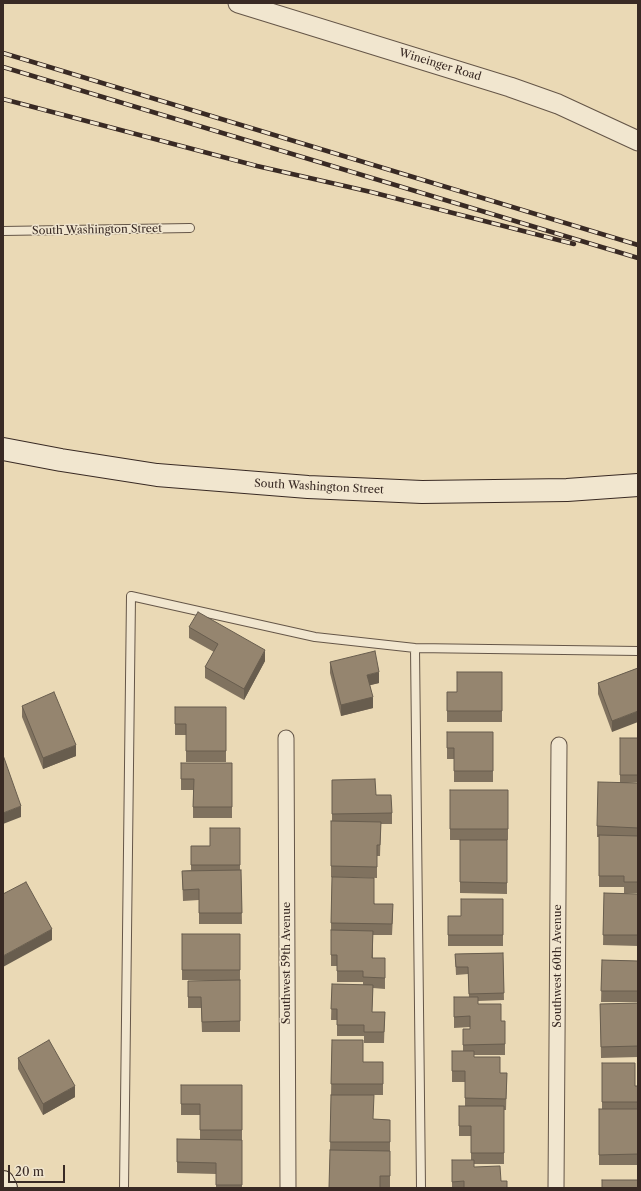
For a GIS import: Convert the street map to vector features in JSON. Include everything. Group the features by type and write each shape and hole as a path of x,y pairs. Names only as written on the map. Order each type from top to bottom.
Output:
{"main road":[{"name":"South Washington Street","path":"3,449 157,475 308,487 422,492 567,490 638,485"},
{"path":"3,1182 6,1188"}],"street":[{"name":"Wineinger Road","path":"238,3 510,87 558,104 638,141"},
{"name":"Southwest 59th Avenue","path":"286,738 288,1188"},
{"name":"Southwest 60th Avenue","path":"556,1188 559,745"}],"lane":[{"name":"South Washington Street","path":"3,231 190,228"},
{"path":"124,1188 131,596 315,637 415,648 638,651"},
{"path":"415,648 421,1188"}],"building":[{"path":"198,612 265,650 244,689 205,667 218,644 189,627"},
{"path":"375,651 379,672 367,675 373,697 341,705 330,662"},
{"path":"638,668 638,711 612,721 598,683"},
{"path":"457,672 502,672 502,711 447,711 447,692 457,692"},
{"path":"54,692 76,745 43,758 22,706"},
{"path":"175,707 226,707 226,751 186,751 186,724 175,724"},
{"path":"447,732 493,732 493,771 454,771 454,748 447,748"},
{"path":"620,738 638,738 638,775 620,775"},
{"path":"3,755 21,806 3,813"},
{"path":"181,763 232,763 232,807 193,807 194,779 181,779"},
{"path":"375,779 376,795 391,795 392,813 332,814 332,780"},
{"path":"598,782 638,783 638,828 597,826"},
{"path":"450,790 508,790 508,829 450,829"},
{"path":"331,821 381,822 380,845 377,845 377,867 331,866"},
{"path":"210,828 240,828 240,865 191,865 191,846 210,846"},
{"path":"599,835 638,836 638,882 624,882 624,876 599,876"},
{"path":"460,840 507,840 507,883 460,882"},
{"path":"241,870 242,913 199,913 199,889 183,890 182,871"},
{"path":"332,877 374,878 374,904 393,904 392,924 331,923"},
{"path":"26,882 52,929 3,956 3,894"},
{"path":"604,893 638,894 638,935 603,935"},
{"path":"461,899 503,899 503,935 448,935 448,916 461,916"},
{"path":"331,930 373,931 372,958 385,958 385,978 363,977 363,971 337,971 337,955 331,955"},
{"path":"182,934 240,934 240,970 182,970"},
{"path":"503,953 504,993 469,994 468,967 456,967 455,954"},
{"path":"602,960 638,961 638,991 601,991"},
{"path":"240,980 240,1021 202,1022 201,997 188,997 188,981"},
{"path":"332,984 373,985 372,1012 385,1012 384,1032 364,1032 364,1025 337,1025 337,1009 331,1009"},
{"path":"454,997 478,997 478,1004 501,1004 501,1021 505,1021 505,1044 463,1045 463,1029 470,1029 470,1016 454,1017"},
{"path":"638,1003 638,1046 601,1047 600,1004"},
{"path":"49,1040 75,1086 43,1104 18,1058"},
{"path":"332,1040 363,1040 363,1062 383,1062 383,1084 331,1084"},
{"path":"452,1051 474,1051 474,1057 500,1057 500,1073 507,1073 506,1099 465,1098 465,1071 452,1071"},
{"path":"602,1063 635,1063 635,1086 638,1086 638,1102 602,1102"},
{"path":"181,1085 242,1085 242,1130 200,1130 200,1104 181,1104"},
{"path":"331,1095 374,1095 373,1119 390,1120 390,1142 330,1142"},
{"path":"459,1106 504,1106 504,1153 471,1153 471,1126 459,1126"},
{"path":"599,1109 638,1109 638,1154 599,1155"},
{"path":"177,1139 242,1140 242,1185 216,1185 216,1163 177,1162"},
{"path":"330,1150 390,1151 390,1176 380,1176 380,1188 329,1188"},
{"path":"452,1160 474,1160 474,1167 500,1166 501,1181 507,1181 507,1188 464,1188 464,1181 452,1182"},
{"path":"602,1180 638,1180 638,1188 602,1188"}],"railway":[{"path":"3,53 638,245"},
{"path":"3,67 638,258"},
{"path":"3,99 257,166 371,192 574,244"}]}
